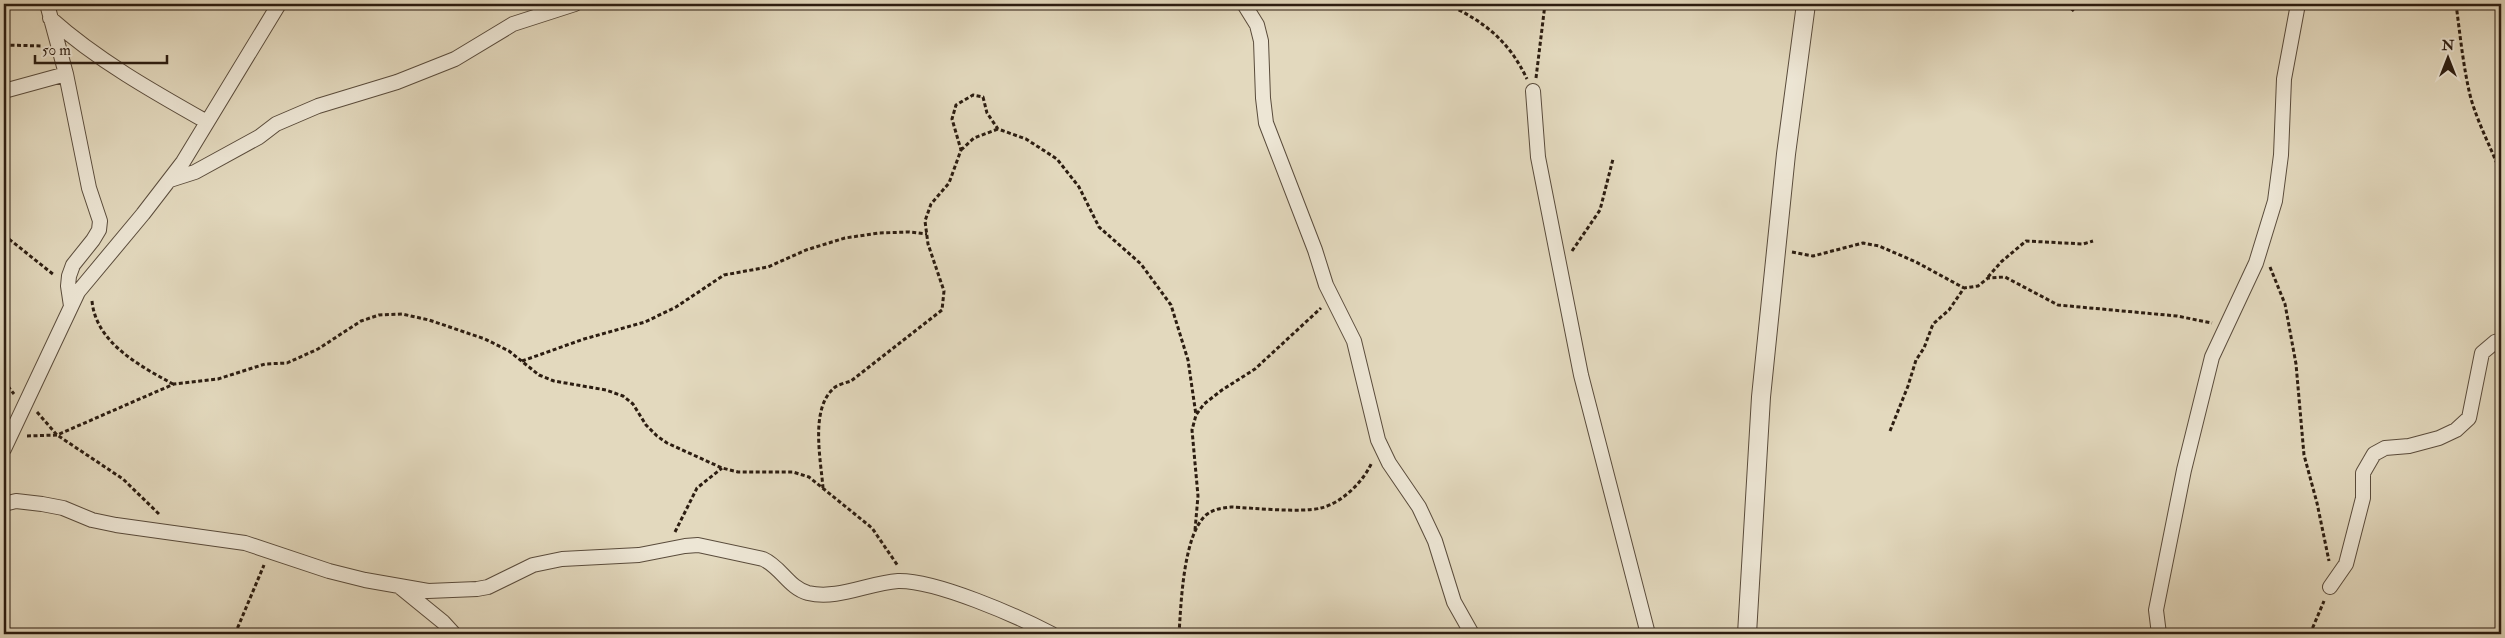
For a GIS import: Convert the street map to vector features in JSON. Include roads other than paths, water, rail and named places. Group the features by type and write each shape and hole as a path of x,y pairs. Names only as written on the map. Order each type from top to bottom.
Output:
{"street":[{"path":"47,4 56,44 66,74 89,188 100,221 99,230 74,265 68,286 72,306"},
{"path":"6,445 78,292 170,180 279,4"},
{"path":"170,180 195,172 259,137 276,124 318,106 414,75 455,59 513,24 575,4"},
{"path":"1244,4 1257,25 1261,41 1266,123 1331,296 1354,342 1378,440 1389,463 1419,507 1435,541 1454,602 1472,634"},
{"path":"1747,634 1761,397 1776,250 1806,4"},
{"path":"2159,634 2156,610 2184,470 2212,357 2228,325 2262,245 2275,201 2281,155 2284,79 2298,4"},
{"path":"50,18 76,42 207,122"},
{"path":"4,91 66,74"},
{"path":"1533,91 1538,157 1581,375 1648,634"},
{"path":"2330,587 2346,564 2363,498 2363,473 2374,454 2385,448 2409,446 2439,438 2469,418 2482,353 2495,342 2501,340"},
{"path":"4,504 16,501 42,504 63,508 92,520 180,535 220,538 271,551 330,571 428,591 478,589 546,562 562,559 640,555 698,545 763,559 771,563 799,590 810,594 835,594 889,582 911,582 965,597 1052,634"},
{"path":"399,586 443,622 454,634"}]}
